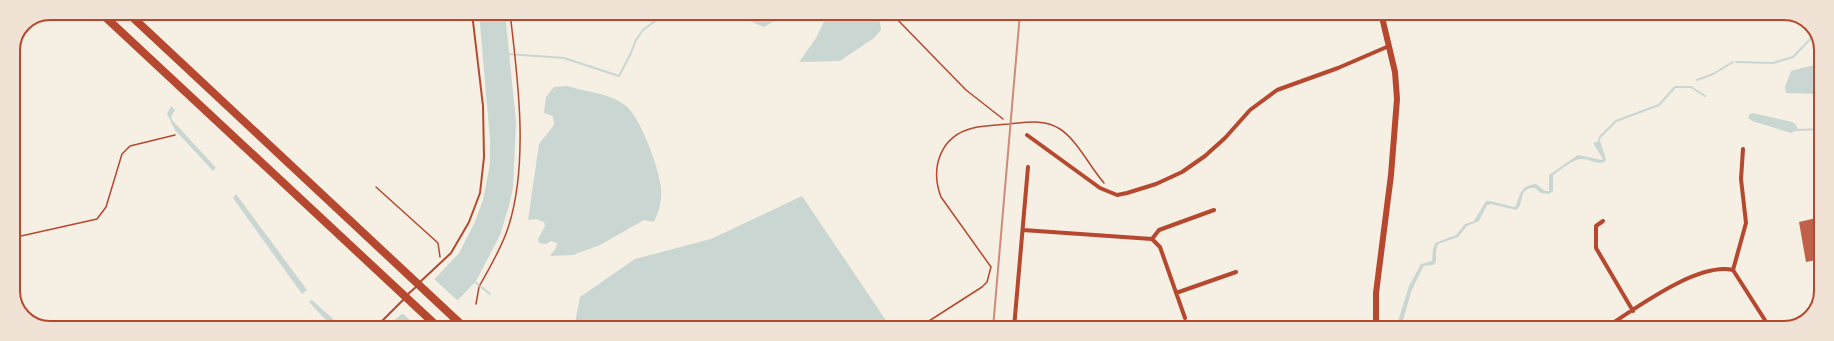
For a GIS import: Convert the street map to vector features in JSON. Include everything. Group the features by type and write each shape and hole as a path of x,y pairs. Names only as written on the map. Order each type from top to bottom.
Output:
{"highway":[{"path":"109,20 432,321"},
{"path":"136,20 458,321"}],"main road":[{"path":"1376,321 1376,293 1388,208 1396,111 1395,72 1383,20"}],"street":[{"path":"1027,134 1100,188 1117,195 1127,193 1182,172 1205,156 1225,138 1250,110 1277,90 1338,68 1389,46"},
{"path":"1743,149 1741,179 1746,222 1733,270 1766,321"},
{"path":"1015,321 1028,168"},
{"path":"1152,239 1159,230 1214,210"},
{"path":"1603,221 1596,226 1596,248 1633,311"},
{"path":"1023,230 1152,239 1160,247 1185,318"},
{"path":"1617,321 1683,280 1714,270 1733,270"},
{"path":"1176,293 1236,272"}],"lane":[{"path":"382,321 451,253 469,222 480,193 484,157 483,106 473,20"}],"path":[{"path":"476,304 480,286 508,228 517,186 520,122 514,56 515,50 511,20"},
{"path":"898,20 966,90 1003,120"},
{"path":"929,321 982,287 987,282 991,267 941,197 937,186 936,173 938,160 943,149 951,140 962,132 974,127 1035,122 1047,123 1060,129 1069,136 1084,158 1107,186"},
{"path":"20,235 22,236 97,219 106,207 122,154 130,146 175,135"},
{"path":"376,187 438,243 441,263"}],"shaded area":[{"path":"480,20 506,20 516,122 513,187 500,235 476,281 438,321 393,321 402,314 459,253 475,222 483,200 490,164 490,139"},
{"path":"750,20 774,20 764,27"},
{"path":"825,20 878,20 880,22 881,30 874,38 840,61 799,62 816,38"},
{"path":"1814,65 1814,94 1786,93 1785,87 1791,71"},
{"path":"567,86 612,98 625,105 631,111 643,131 657,169 660,180 661,202 654,222 644,220 600,245 573,255 550,256 556,248 557,243 551,241 546,244 539,243 538,239 545,226 544,222 536,219 528,220 539,144 554,125 553,116 544,113 546,97 554,87"},
{"path":"171,106 175,110 171,117 172,120 216,168 213,171 175,130 167,114"},
{"path":"1753,113 1792,122 1796,125 1798,130 1791,133 1752,121 1748,118 1750,114"},
{"path":"1600,141 1606,159 1605,162 1599,163 1583,159 1574,161 1553,175 1553,191 1549,194 1541,193 1535,188 1525,190 1521,204 1516,210 1491,204 1487,205 1479,221 1467,226 1458,237 1438,244 1436,251 1436,262 1433,265 1424,266 1422,269 1411,292 1403,321 1398,321 1409,286 1421,264 1432,261 1435,243 1456,235 1465,224 1474,221 1486,201 1514,207 1516,206 1522,191 1527,186 1536,184 1545,191 1549,191 1549,175 1578,155 1602,160 1603,159 1593,143"},
{"path":"236,194 307,290 302,294 233,198"},
{"path":"802,196 886,321 575,321 580,297 635,259 711,239"},
{"path":"312,300 335,321 328,321 309,302"}],"pier":[{"path":"433,278 458,301 440,321 411,321 401,312"}],"building":[{"path":"1814,219 1814,260 1806,262 1799,222"}],"waterway":[{"path":"507,54 564,58 619,76 636,40 643,30 657,20"},
{"path":"1736,62 1773,63 1793,57 1811,38"},
{"path":"1697,80 1713,74 1733,62"},
{"path":"1598,143 1600,137 1616,121 1659,105 1675,87 1691,87 1705,96"},
{"path":"1796,130 1814,129"},
{"path":"475,282 490,294"}],"railway":[{"path":"994,321 1019,20"}]}
